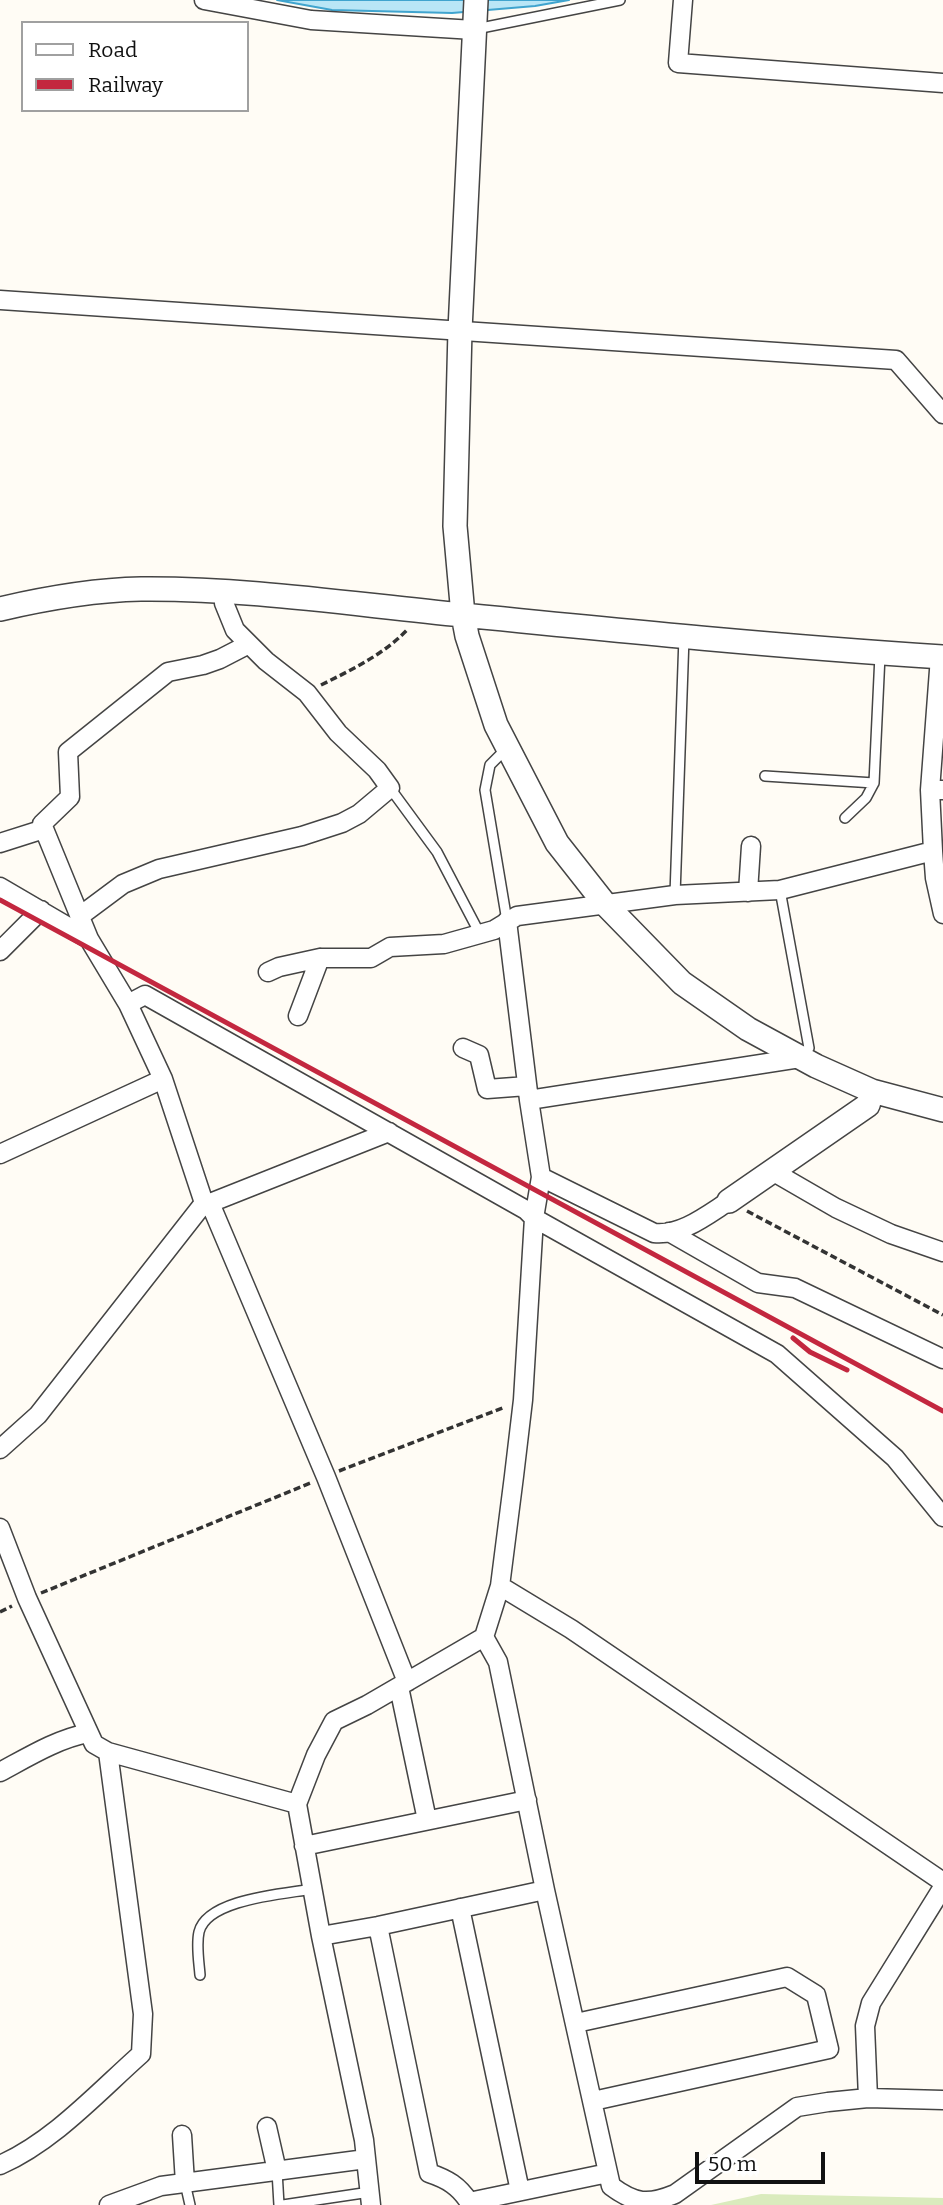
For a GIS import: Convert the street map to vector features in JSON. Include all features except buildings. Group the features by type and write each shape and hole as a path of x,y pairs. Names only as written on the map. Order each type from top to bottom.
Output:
{"street":[{"path":"204,0 311,20 475,27"},
{"path":"476,0 460,330 455,526 467,636 496,726 557,844 605,904 682,983 748,1029 800,1058 872,1091 943,1110"},
{"path":"682,0 678,63 943,83"},
{"path":"0,300 896,360 943,414"},
{"path":"0,609 70,594 138,589 225,593 942,657 933,851 935,878 941,893 943,914"},
{"path":"80,916 113,890 159,869 302,836 342,823 359,814 390,788 377,771 338,733 307,693 265,662 235,630 225,603 225,593"},
{"path":"249,644 203,666 167,671 68,752 70,797 42,824 89,940 128,1004 163,1079 207,1203 326,1476 403,1685 427,1820"},
{"path":"0,842 44,829"},
{"path":"748,892 751,846"},
{"path":"268,972 320,958 371,958 390,947 444,944 494,930 517,916 675,895 780,890 933,851"},
{"path":"0,887 89,940"},
{"path":"0,951 41,910"},
{"path":"371,2199 364,2140 321,1936 297,1804 316,1755 334,1721 403,1685 484,1637 500,1586 523,1399 534,1218 541,1177 507,921"},
{"path":"298,1016 320,958"},
{"path":"128,1004 145,995 777,1354 895,1458 943,1517"},
{"path":"463,1048 479,1055 487,1089 528,1093 800,1058"},
{"path":"0,1154 163,1079"},
{"path":"541,1177 654,1233 663,1234 693,1224 772,1171 868,1105 872,1091"},
{"path":"0,1449 38,1415 207,1203 389,1132"},
{"path":"772,1171 891,1234 943,1252"},
{"path":"669,1232 758,1283 794,1288 943,1359"},
{"path":"0,1528 27,1598 94,1744 108,1752 297,1804"},
{"path":"500,1586 571,1629 943,1884 871,2003 864,2026 868,2098"},
{"path":"484,1637 498,1662 545,1890 611,2186 641,2203 660,2201 797,2107 868,2098 943,2100"},
{"path":"0,1772 46,1748 88,1733"},
{"path":"0,2165 20,2156 54,2132 141,2054 143,2014 108,1752"},
{"path":"304,1846 527,1800"},
{"path":"321,1936 545,1890"},
{"path":"460,1908 520,2191"},
{"path":"377,1926 429,2173 446,2179 462,2191 469,2202 607,2173"},
{"path":"576,2023 787,1977 816,1994 829,2049 593,2101"},
{"path":"267,2127 277,2171"},
{"path":"181,2135 185,2183"},
{"path":"109,2205 160,2186 366,2160"}],"lane":[{"path":"475,27 620,0"},
{"path":"675,895 684,635"},
{"path":"845,818 866,798 874,783 880,653"},
{"path":"507,748 490,765 485,790 507,921"},
{"path":"765,776 874,783"},
{"path":"390,788 437,852 480,934"},
{"path":"780,890 809,1048 800,1058"},
{"path":"200,1975 199,1930 205,1919 241,1901 312,1889"},
{"path":"277,2171 281,2205 371,2199"},
{"path":"185,2183 190,2205"}],"path":[{"path":"307,693 393,645 410,628 413,610"},
{"path":"729,1200 943,1315"},
{"path":"27,1598 523,1399"}],"green space":[{"path":"761,2194 943,2198 943,2205 711,2205"}],"water":[{"path":"277,0 569,0 535,6 452,13 332,10"}],"railway":[{"path":"0,900 943,1411"},
{"path":"793,1338 810,1352 847,1370"}]}
